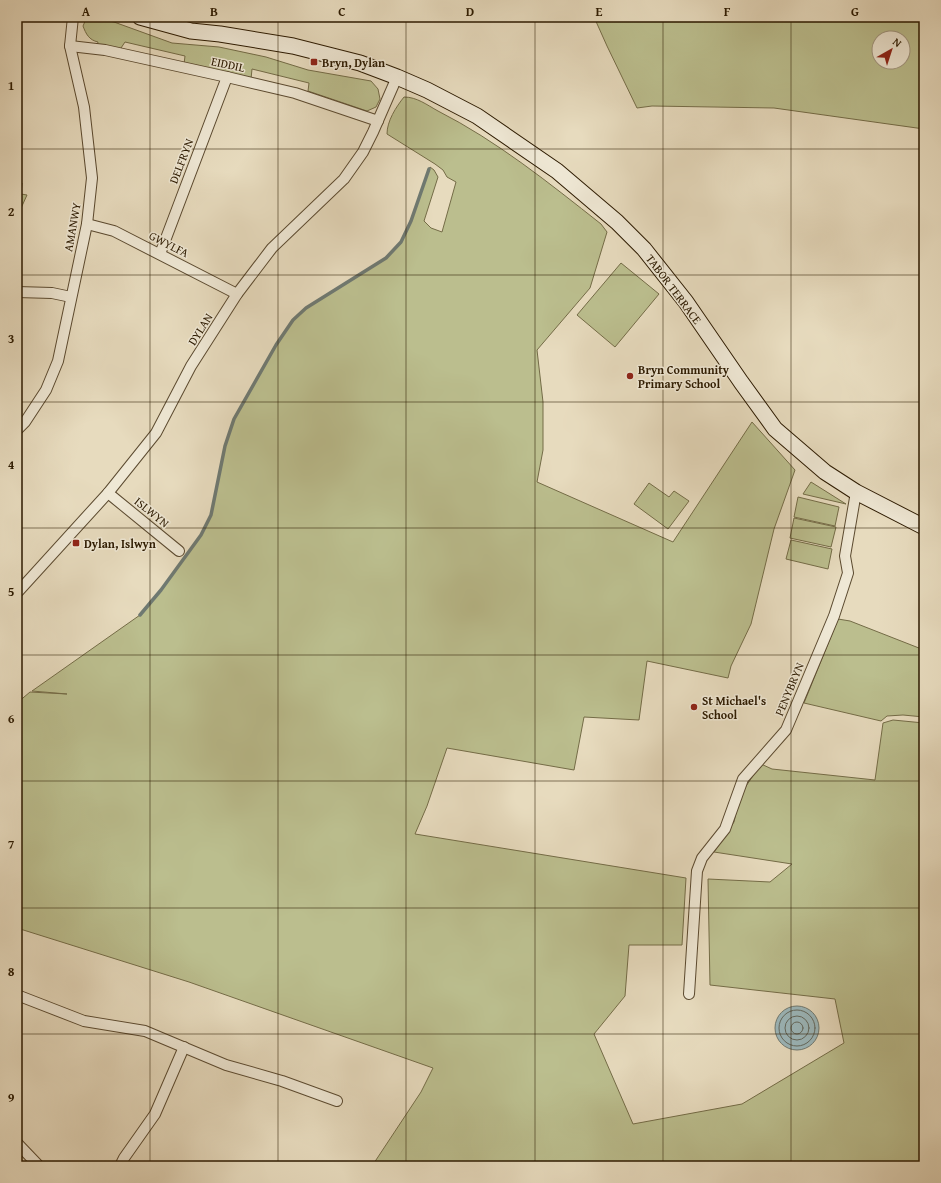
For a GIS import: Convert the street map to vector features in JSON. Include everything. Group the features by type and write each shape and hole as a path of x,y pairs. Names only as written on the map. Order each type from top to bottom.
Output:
{"main road":[{"name":"TABOR TERRACE","path":"140,17 191,31 220,34 293,46 360,62 397,76 476,116 557,171 617,222 644,249 676,289 745,389 775,429 825,472 856,492 924,527"}],"street":[{"name":"AMANWY","path":"17,430 26,422 46,390 58,361 87,224 92,178 84,107 70,46 73,17"},
{"name":"EIDDIL","path":"70,46 105,50 173,66 227,76 296,93 378,121"},
{"name":"DELFRYN","path":"160,254 227,76"},
{"name":"DYLAN","path":"17,593 108,493 156,433 192,366 237,294 272,248 344,179 363,152 397,76"},
{"name":"GWYLFA","path":"87,224 114,231 237,294"},
{"path":"17,292 52,293 71,297"},
{"name":"PENYBRYN","path":"689,994 697,871 702,858 725,829 743,779 786,730 834,616 848,573 845,556 856,492"},
{"name":"ISLWYN","path":"108,493 179,551"},
{"path":"17,995 84,1021 145,1031 226,1065 282,1081 337,1100"},
{"path":"120,1166 155,1114 184,1047"},
{"path":"17,1143 39,1166"}],"green space":[{"path":"92,17 114,22 172,43 219,47 266,57 308,70 371,81 378,89 380,99 376,107 367,111 308,91 309,83 252,69 251,79 184,64 185,56 125,42 119,51 97,46 98,42 92,40 88,36 83,26 86,19"},
{"path":"594,17 924,17 924,129 774,108 652,106 637,108"},
{"path":"404,97 413,98 422,102 502,149 601,224 607,232 590,288 537,350 543,402 543,450 537,482 673,542 752,422 795,470 774,529 751,624 731,666 728,678 647,661 639,720 584,717 574,770 447,748 427,806 415,834 686,878 682,945 629,945 625,996 594,1034 633,1124 742,1104 844,1043 835,999 710,985 708,879 770,882 792,864 714,852 734,822 740,795 761,764 772,769 875,780 883,723 893,720 924,723 924,1166 372,1166 421,1092 433,1068 189,982 17,928 17,703 30,692 67,694 32,691 140,615 161,590 201,535 211,515 225,446 234,419 276,345 293,320 306,308 386,258 401,242 411,221 430,167 434,170 438,177 424,221 431,228 442,232 456,182 447,177 443,170 435,164 387,134 390,119"},
{"path":"17,183 22,183 21,194 27,195 17,217"},
{"path":"621,263 659,294 615,347 577,315"},
{"path":"811,482 846,504 803,494"},
{"path":"649,483 669,497 674,491 689,501 668,529 634,504"},
{"path":"798,497 839,507 835,526 794,517"},
{"path":"794,518 836,527 831,547 790,538"},
{"path":"791,540 832,549 828,569 786,559"},
{"path":"838,619 850,621 924,650 924,717 903,715 887,716 881,721 804,703"}],"water":[{"path":"797,1006 809,1010 815,1016 819,1028 815,1040 809,1046 797,1050 785,1046 779,1040 775,1028 779,1016 785,1010"}],"waterway":[{"path":"140,615 161,590 201,535 211,515 225,446 234,419 276,345 293,320 306,308 386,258 401,242 411,221 429,169"}],"place":[{"name":"Bryn, Dylan","path":"314,62"},
{"name":"Bryn Community Primary School","path":"630,376"},
{"name":"Dylan, Islwyn","path":"76,543"},
{"name":"St Michael's School","path":"694,707"}]}
